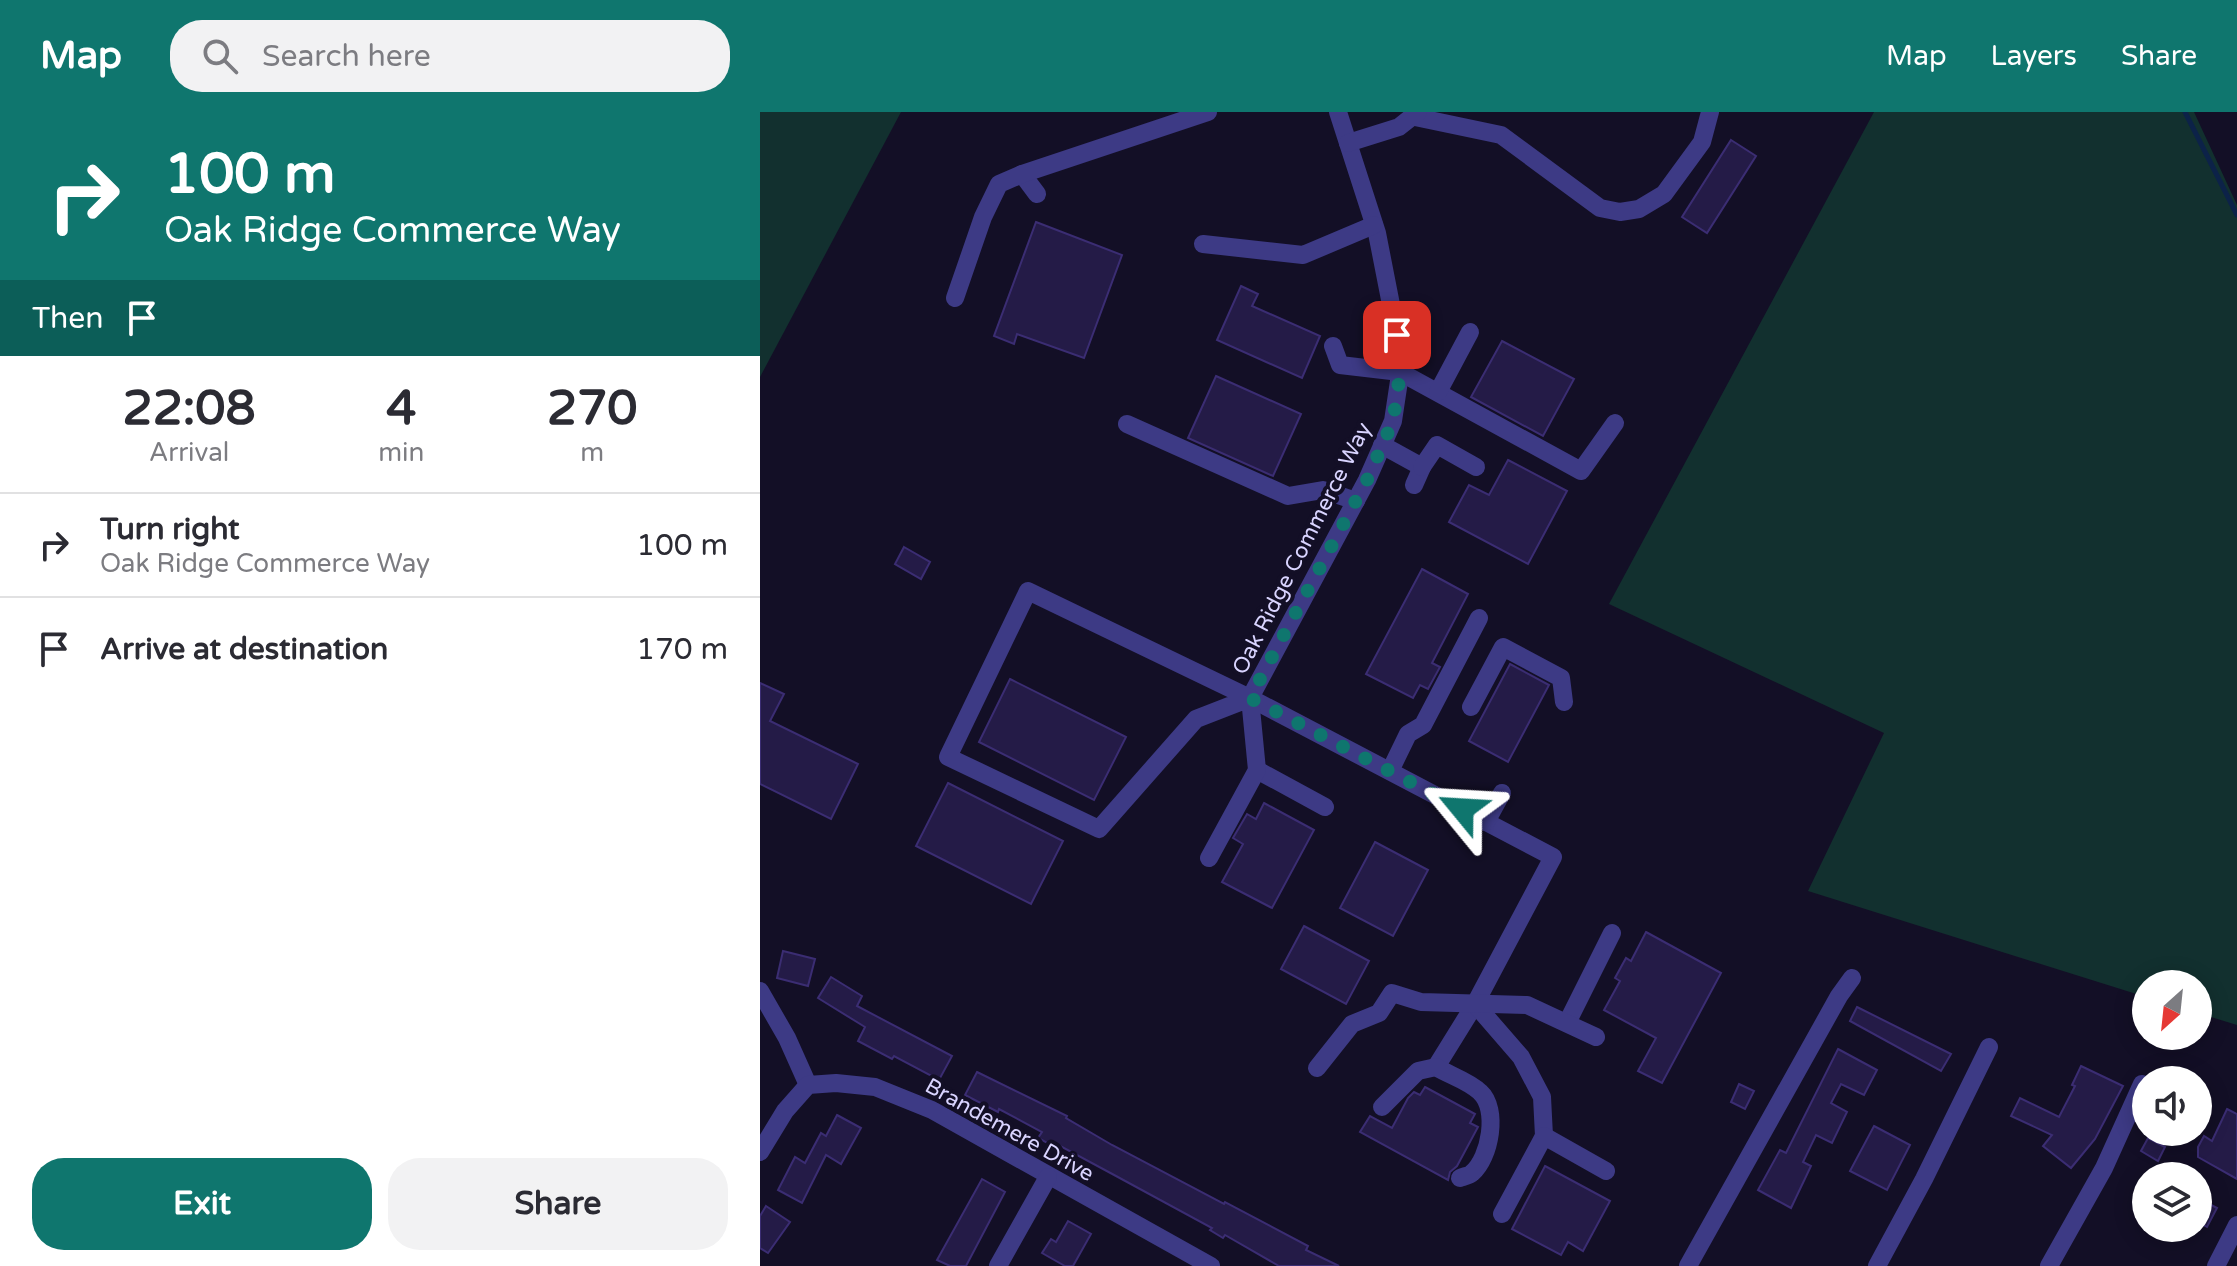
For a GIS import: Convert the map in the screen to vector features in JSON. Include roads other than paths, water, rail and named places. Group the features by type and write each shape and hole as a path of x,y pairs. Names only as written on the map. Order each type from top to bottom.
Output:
{"street":[{"path":"955,298 983,217 999,184 1208,112"},
{"name":"Oak Ridge Commerce Way","path":"1338,112 1374,225 1402,361 1393,421 1356,501 1250,698 1553,857 1475,1004"},
{"path":"1348,143 1399,127 1416,114 1501,135 1600,208 1620,212 1639,209 1664,194 1702,142 1710,112"},
{"path":"1022,174 1037,194"},
{"path":"1203,244 1303,255 1374,225"},
{"path":"1438,392 1470,332"},
{"path":"1333,346 1340,365 1400,372 1581,471 1615,423"},
{"path":"1127,424 1288,496 1323,490 1356,501"},
{"path":"1382,445 1422,467"},
{"path":"1414,485 1437,445 1476,467"},
{"path":"1028,591 1250,698 1196,719 1099,829 948,757 1028,591"},
{"path":"1390,771 1408,734 1423,725 1479,618"},
{"path":"1471,707 1503,647 1561,678 1564,702"},
{"path":"1209,858 1257,770 1250,698"},
{"path":"1257,770 1325,807"},
{"path":"1486,822 1502,793"},
{"path":"1567,1023 1612,933"},
{"path":"1688,1266 1852,978"},
{"path":"760,991 787,1038 808,1085 785,1111 760,1152"},
{"path":"1317,1068 1352,1024 1379,1013 1392,993 1421,1002 1527,1005 1596,1037"},
{"path":"1436,1067 1475,1004"},
{"path":"1475,1004 1521,1057 1542,1097 1544,1136 1502,1214"},
{"path":"1877,1266 1989,1047"},
{"path":"1382,1107 1418,1071 1436,1067 1480,1092 1489,1106 1491,1125 1488,1145 1473,1172 1460,1178"},
{"name":"Brandemere Drive","path":"808,1085 836,1083 875,1087 932,1110 1211,1266"},
{"path":"2049,1266 2104,1168 2132,1106"},
{"path":"1544,1136 1606,1171"},
{"path":"998,1266 1048,1177"},
{"path":"2216,1266 2237,1225"}],"waterway":[{"path":"2185,112 2237,215"}]}
